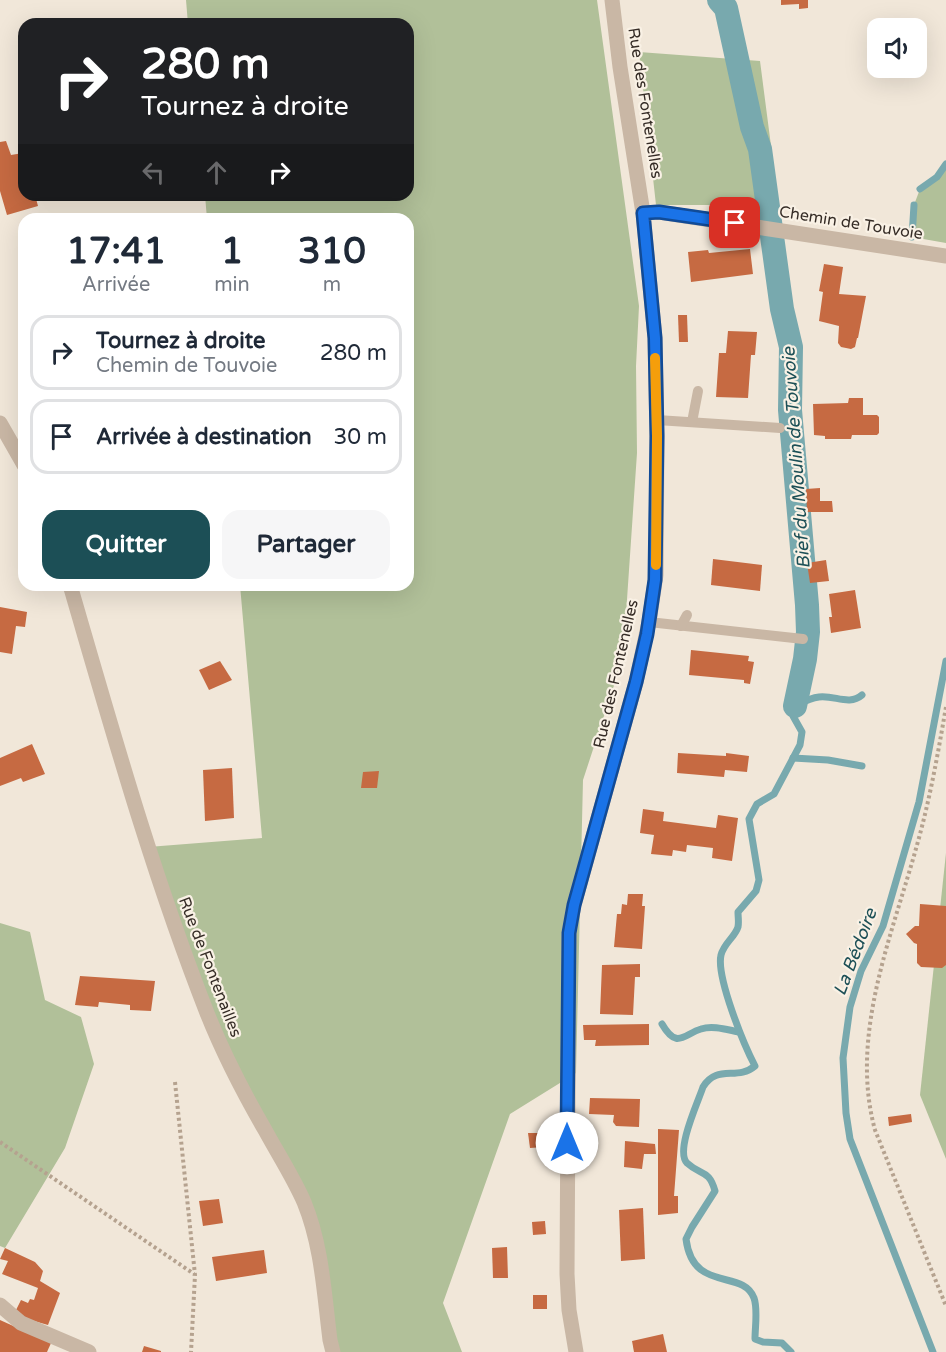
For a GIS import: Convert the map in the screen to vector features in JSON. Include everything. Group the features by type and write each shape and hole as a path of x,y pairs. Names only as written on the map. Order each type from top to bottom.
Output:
{"street":[{"name":"Rue des Fontenelles","path":"576,1352 569,1310 567,1274 569,933 574,905 636,682 656,575 655,338 643,213 612,0"},
{"name":"Chemin de Touvoie","path":"643,213 659,212 786,230 946,256"},
{"path":"0,423 18,454"},
{"name":"Rue de Fontenailles","path":"72,591 177,937 217,1039 251,1107 303,1200 313,1228 320,1257 333,1352"},
{"path":"0,1305 21,1323 89,1352"}],"lane":[{"path":"692,422 698,391"},
{"path":"657,420 780,428"},
{"path":"681,626 687,615"},
{"path":"649,622 803,639"}],"path":[{"path":"946,707 931,791 888,942 874,1004 867,1069 868,1105 875,1130 946,1306"},
{"path":"175,1082 195,1275 191,1352"},
{"path":"0,1142 195,1275"}],"green space":[{"path":"186,0 597,0 639,306 636,366 637,453 623,658 583,780 576,1073 510,1114 443,1303 462,1352 336,1352 313,1228 251,1107 148,847 262,838 241,591 414,591 414,213 206,213 206,201 414,201 414,18 188,18"},
{"path":"639,52 760,61 780,215 709,205 656,205"},
{"path":"946,164 946,243 912,237 914,205 920,189 937,177"},
{"path":"946,853 946,1159 920,1095"},
{"path":"0,923 30,932 45,1000 81,1017 94,1064 65,1148 5,1248 0,1246"}],"building":[{"path":"781,0 808,0 808,8 799,9 799,4 781,5"},
{"path":"6,141 11,155 18,154 18,201 37,201 38,206 7,215 0,191 0,142"},
{"path":"750,249 753,274 691,282 688,252 708,250 709,253"},
{"path":"824,264 843,267 839,294 866,296 858,338 855,347 851,349 841,347 838,343 839,326 819,321 823,292 819,291"},
{"path":"678,315 687,315 688,342 679,342"},
{"path":"728,331 757,332 755,355 751,355 748,398 716,397 719,353 726,353"},
{"path":"849,398 863,398 863,415 879,417 879,433 877,435 852,435 851,439 825,439 825,436 814,435 813,404 848,403"},
{"path":"820,488 820,501 832,501 833,512 807,512 806,489"},
{"path":"713,559 762,565 760,591 711,585"},
{"path":"826,560 829,581 810,583 807,563"},
{"path":"855,590 861,628 831,633 829,617 832,617 829,594"},
{"path":"0,607 27,612 25,627 16,626 12,654 0,652"},
{"path":"691,650 749,656 748,661 754,662 750,684 744,683 744,680 689,675"},
{"path":"220,661 232,680 209,690 199,670"},
{"path":"32,744 45,774 23,782 21,778 0,786 0,758"},
{"path":"678,753 726,756 726,753 749,756 747,772 725,770 724,777 677,773"},
{"path":"232,768 234,818 205,821 203,770"},
{"path":"379,771 377,788 361,788 363,772"},
{"path":"643,809 664,812 663,821 716,828 718,815 738,818 732,861 712,858 713,848 687,845 686,852 673,850 672,856 651,854 654,835 640,833"},
{"path":"628,894 643,894 642,906 645,906 642,949 614,947 617,914 621,914 622,904 627,905"},
{"path":"920,904 946,906 946,965 942,968 921,967 917,963 917,944 906,934 915,926 919,926"},
{"path":"640,964 640,977 635,977 633,1015 600,1014 602,965"},
{"path":"80,976 155,981 151,1011 130,1010 130,1005 99,1002 98,1007 75,1005"},
{"path":"649,1024 649,1045 595,1046 596,1040 584,1040 583,1025"},
{"path":"590,1098 640,1099 639,1127 616,1126 613,1122 614,1115 589,1114"},
{"path":"911,1114 912,1122 889,1126 888,1117"},
{"path":"658,1129 679,1130 674,1196 678,1196 678,1213 658,1215"},
{"path":"528,1133 543,1133 544,1147 530,1148"},
{"path":"625,1141 655,1144 656,1154 644,1154 642,1169 624,1167"},
{"path":"219,1199 223,1223 203,1226 199,1201"},
{"path":"643,1208 645,1259 621,1261 619,1210"},
{"path":"545,1221 546,1234 533,1235 532,1222"},
{"path":"507,1247 508,1278 493,1278 492,1248"},
{"path":"5,1248 35,1262 43,1271 40,1281 60,1293 48,1325 27,1319 16,1310 21,1300 28,1303 30,1299 34,1300 38,1288 2,1274 8,1261 0,1259"},
{"path":"264,1250 267,1273 216,1281 212,1257"},
{"path":"533,1295 547,1295 547,1309 533,1309"},
{"path":"0,1320 51,1343 47,1352 0,1352"},
{"path":"663,1334 667,1352 634,1352 632,1341"},
{"path":"144,1346 161,1351 161,1352 142,1352"}],"waterway":[{"name":"Bief du Moulin de Touvoie","path":"719,0 726,8 752,127 760,149 782,309 791,347 790,410 808,632 795,706"},
{"name":"La Bédoire","path":"920,189 937,177 946,164"},
{"name":"La Bédoire","path":"912,237 914,205"},
{"name":"La Bédoire","path":"933,1352 850,1139 843,1058 850,1007 861,971 883,926 919,802 946,661"},
{"name":"La Bédoire","path":"791,1352 782,1343 755,1339 755,1302 748,1289 740,1284 708,1274 698,1267 690,1256 686,1239 715,1191 710,1179 687,1163 684,1157 685,1138 703,1087 709,1080 714,1076 741,1072 755,1066 732,1011 721,965 722,951 738,927 738,912 756,891 759,880 749,819 757,804 774,794 800,745 802,732 793,716 795,706 816,698 852,700 862,695"},
{"path":"793,758 828,760 862,766"},
{"path":"662,1024 667,1032 676,1038 706,1028 739,1032"}],"slow traffic":[{"path":"655,358 656,565"}],"route":[{"path":"567,1143 569,933 574,905 636,682 656,575 655,338 643,213 659,212 735,223"}]}
